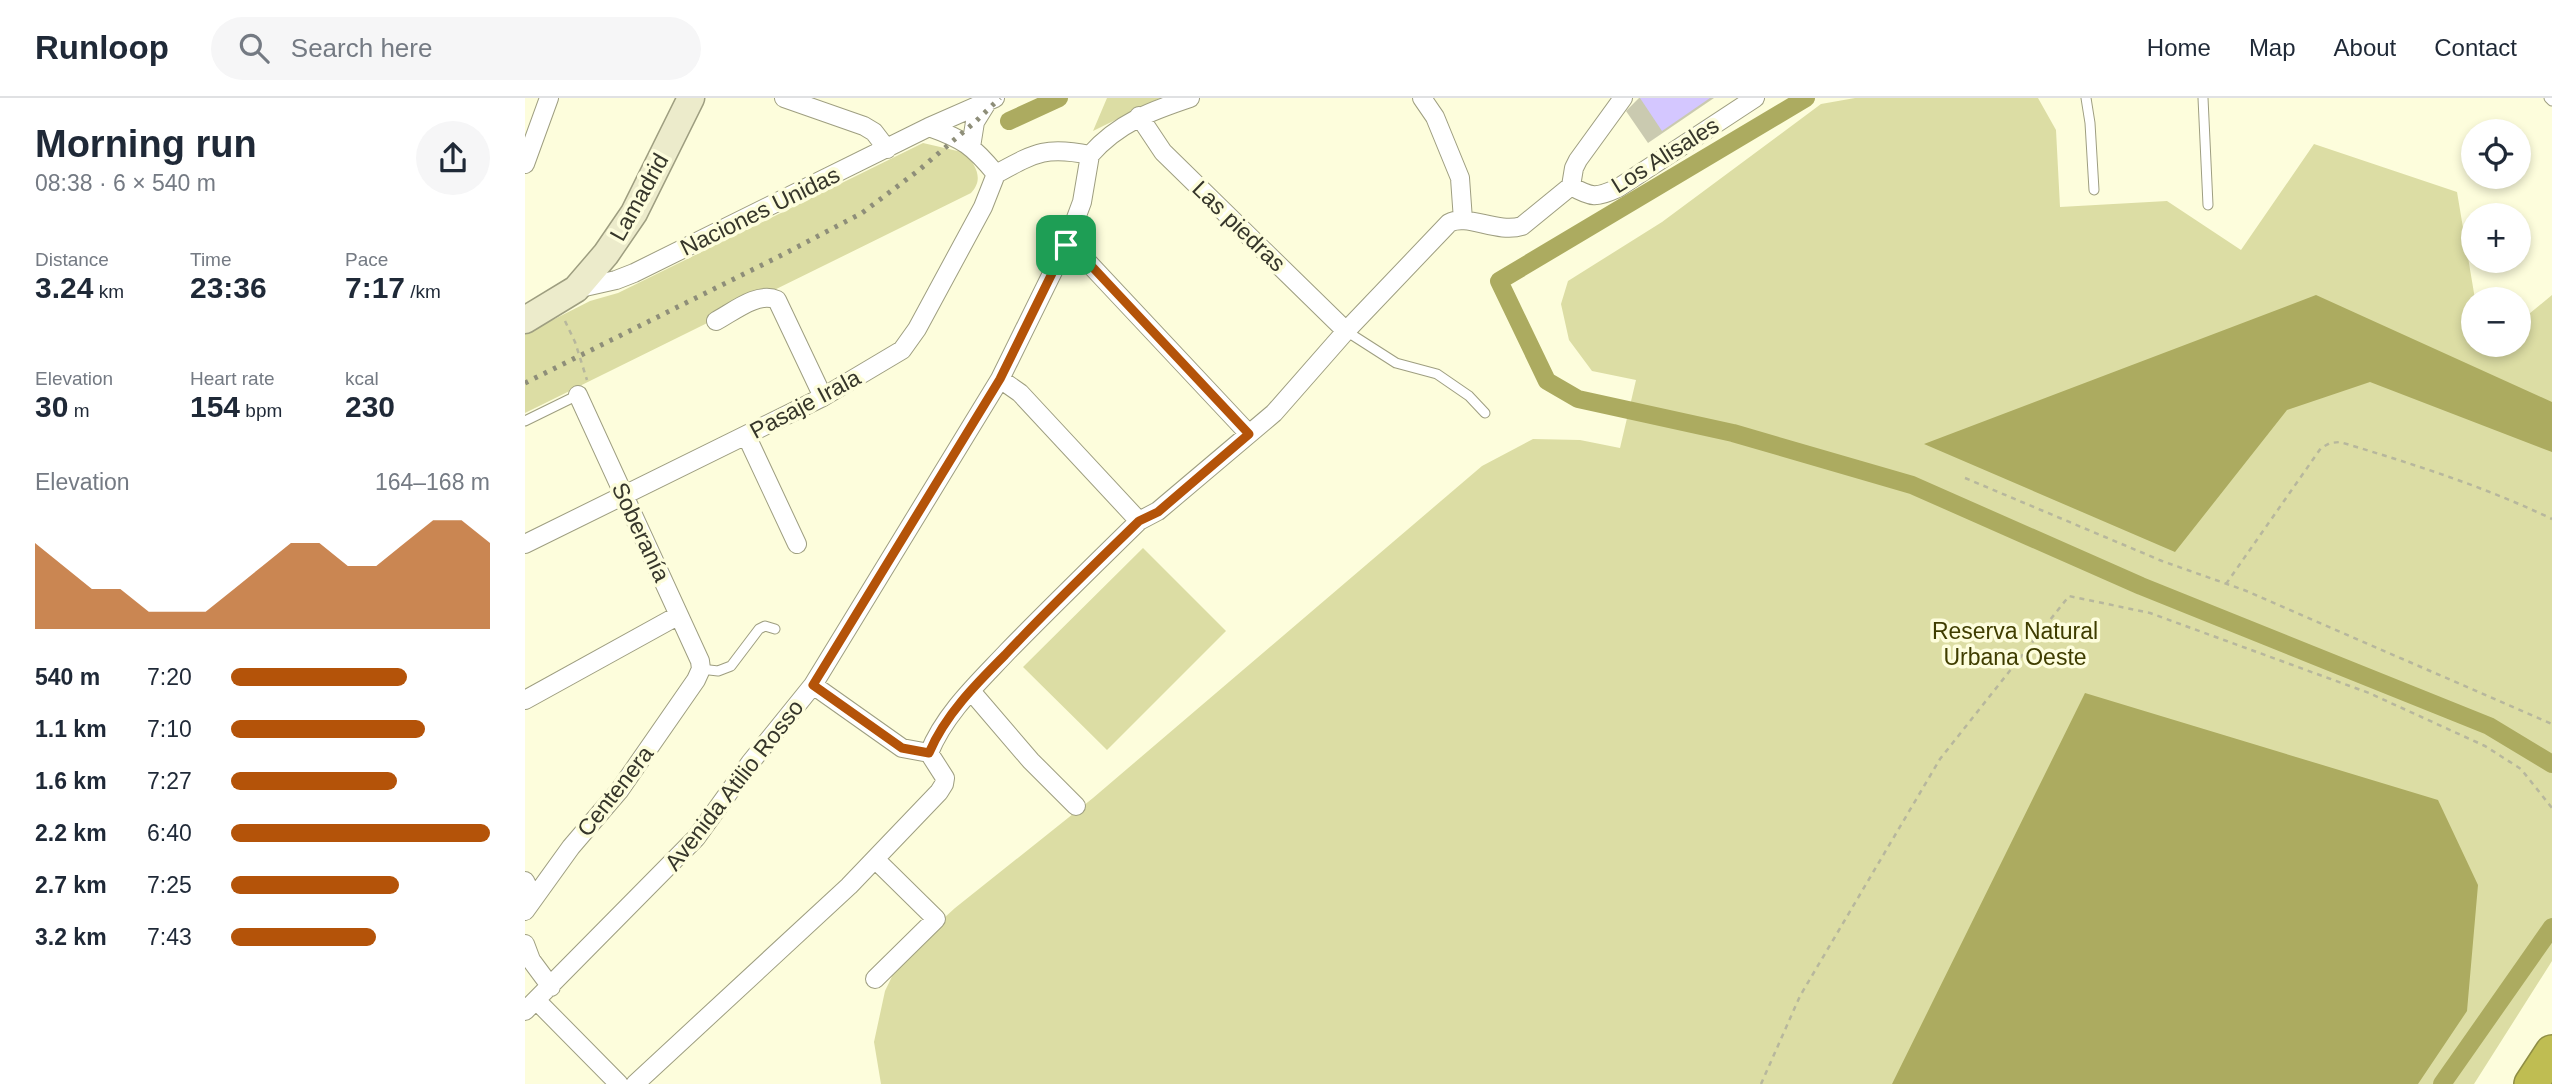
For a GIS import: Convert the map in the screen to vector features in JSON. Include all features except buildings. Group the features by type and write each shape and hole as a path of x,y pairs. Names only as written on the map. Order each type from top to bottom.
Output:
{"highway":[{"path":"2531,1084 2552,1052"}],"street":[{"path":"525,164 549,98"},
{"name":"Lamadrid","path":"576,289 606,254 634,213 691,98"},
{"path":"784,98 864,127 874,132 887,149"},
{"path":"929,127 958,137 971,146 996,174 1034,153 1066,150 1090,155 1120,126 1139,116 1190,98"},
{"path":"1422,98 1435,117 1460,178 1463,220"},
{"path":"929,753 936,735 971,691 1025,633 1139,521 1158,512 1274,413 1346,331 1449,223 1463,220 1496,229 1512,229 1522,226 1571,187 1574,168 1623,98"},
{"name":"Los Alisales","path":"1571,187 1595,197 1618,188 1755,98"},
{"path":"971,146 975,122 991,100"},
{"name":"Naciones Unidas","path":"525,320 576,289 634,273 929,127 991,100"},
{"name":"Las piedras","path":"1139,116 1163,152 1346,331"},
{"name":"Avenida Atilio Rosso","path":"531,1006 696,838 750,763 813,685 1000,379 1066,245 1082,202 1090,155"},
{"name":"Pasaje Irala","path":"525,544 823,397 893,357 910,342 983,206 996,174"},
{"path":"1066,245 1083,257 1249,434"},
{"path":"716,321 762,297 777,300 823,397"},
{"path":"1000,379 1020,393 1139,521"},
{"name":"Soberanía","path":"578,395 700,661 701,669"},
{"path":"746,435 797,544"},
{"path":"525,700 679,615"},
{"name":"Centenera","path":"528,896 619,791 701,669"},
{"path":"635,1084 874,859 944,785 946,778 929,753 902,748 813,685"},
{"path":"971,691 1031,761 1076,806"},
{"path":"874,859 936,919 875,979"},
{"path":"525,944 531,960 551,987"},
{"path":"531,1006 619,1084"}],"lane":[{"path":"2086,98 2094,190"},
{"path":"2203,98 2208,205"},
{"path":"1346,331 1396,363 1437,374 1469,396 1485,414"},
{"path":"525,421 578,395"},
{"path":"701,669 725,670 759,629 765,626 775,629"}],"path":[{"path":"567,325 588,381 578,395"},
{"path":"2226,584 2321,448 2330,443 2340,442 2435,471 2512,500 2552,519"},
{"path":"1965,478 2162,561 2226,584 2552,724"},
{"path":"1761,1084 1800,996 1940,759 2069,596 2150,613 2369,693 2485,746 2521,769 2552,808"}],"green space":[{"path":"1107,98 1160,98 1093,131"},
{"name":"Reserva Natural Urbana Oeste","path":"1855,98 2038,98 2056,130 2060,207 2167,201 2241,250 2314,144 2457,192 2461,216 2461,273 2471,273 2473,287 2461,287 2461,357 2531,357 2531,312 2552,295 2552,961 2474,1084 881,1084 874,1042 885,991 898,964 955,908 1093,798 1482,466 1533,439 1580,440 1620,448 1636,380 1592,371 1569,340 1561,304 1568,281 1662,222 1821,104"},
{"path":"923,143 966,153 978,178 971,193 525,413 525,334 590,301 618,293"},
{"path":"1143,548 1226,631 1107,750 1023,667"}],"shaded area":[{"path":"2316,295 2552,402 2552,452 2370,382 2287,410 2175,552 1924,444"},
{"path":"2085,693 2438,800 2478,885 2467,1011 2418,1084 1892,1084"}],"waterway":[{"path":"1009,121 1059,98"},
{"path":"1806,98 1499,281 1547,381 1578,399 1733,433 1912,485 2141,586 2489,726 2552,764"},
{"path":"2442,1084 2552,927"}],"railway":[{"path":"525,383 862,213 919,170 1000,98"}],"route":[{"path":"1066,245 1083,257 1249,434 1158,512 1139,521 1025,633 944,724 929,753 902,748 813,685 1000,379 1066,245"}]}
